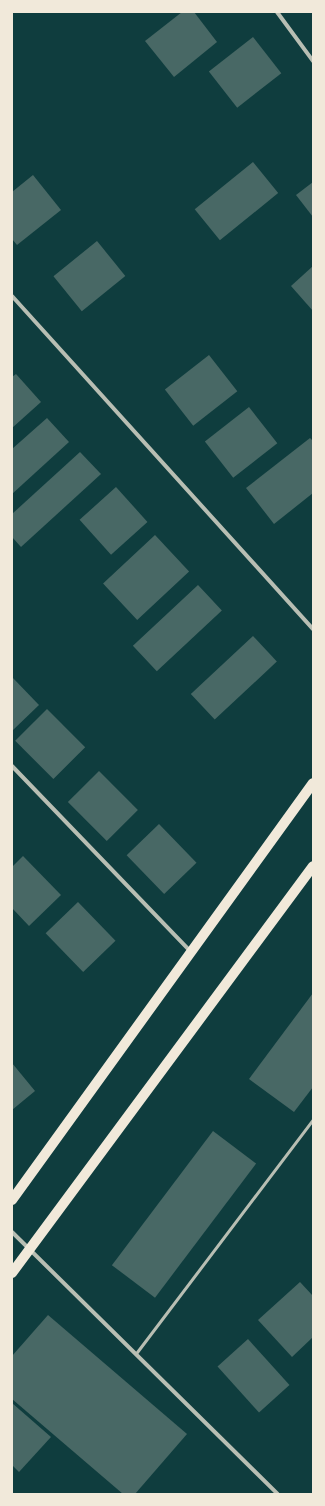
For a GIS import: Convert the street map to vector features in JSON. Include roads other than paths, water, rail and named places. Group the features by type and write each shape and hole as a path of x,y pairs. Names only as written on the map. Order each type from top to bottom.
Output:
{"main road":[{"path":"12,1200 190,951 313,783"},
{"path":"12,1273 313,866"}],"street":[{"path":"277,12 313,61"},
{"path":"12,296 313,629"},
{"path":"12,766 190,951"},
{"path":"12,1232 137,1352 278,1494"}],"lane":[{"path":"137,1352 313,1119"}]}
